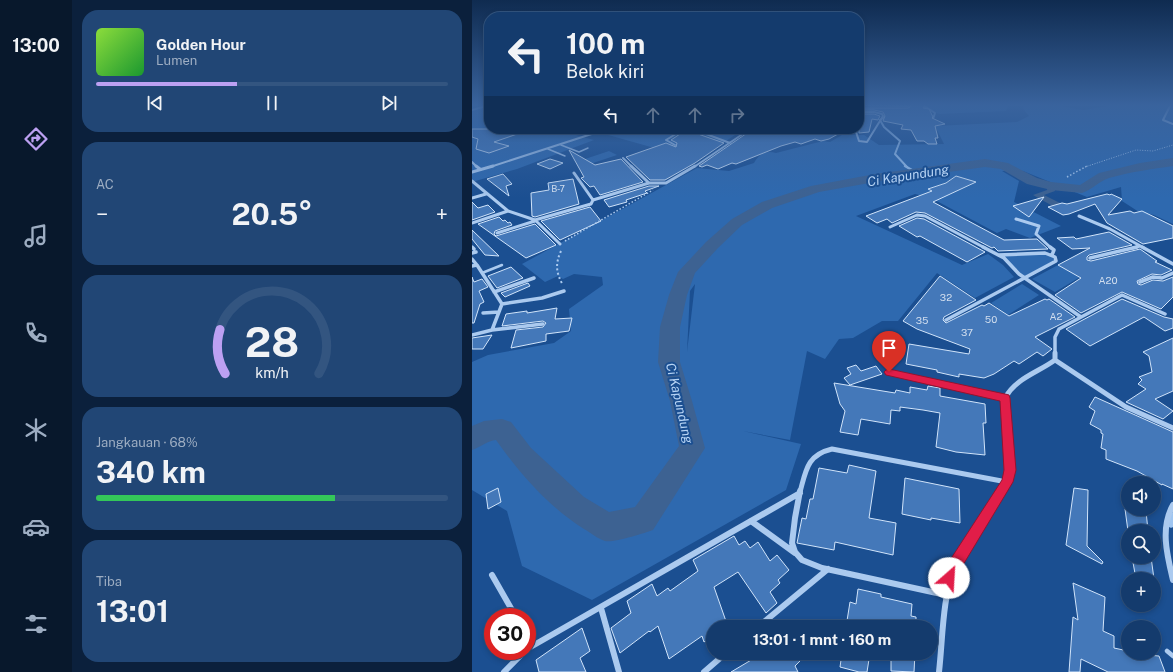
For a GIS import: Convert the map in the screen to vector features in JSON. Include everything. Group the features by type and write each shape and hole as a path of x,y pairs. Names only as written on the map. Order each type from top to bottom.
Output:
{"street":[{"path":"472,172 589,135"},
{"path":"673,135 666,139 675,145"},
{"path":"708,135 730,143"},
{"path":"497,233 535,220 591,204 593,200 649,183 666,183 692,168 741,135"},
{"path":"856,135 859,141 867,142 871,135"},
{"path":"623,158 649,183"},
{"path":"472,162 480,170"},
{"path":"574,173 593,200"},
{"path":"472,181 508,211 535,220 560,244"},
{"path":"472,198 486,194"},
{"path":"472,223 508,211"},
{"path":"890,227 917,215 925,216 1004,258 1024,278 1081,317"},
{"path":"1079,216 1110,229 1173,264"},
{"path":"1016,219 1039,226 1036,234 1054,250 1052,255"},
{"path":"1090,258 1140,246"},
{"path":"946,320 1054,262 1056,259 1052,255 1045,253 998,255"},
{"path":"472,259 502,304"},
{"path":"472,266 477,265"},
{"path":"1140,282 1153,277 1162,278 1173,273"},
{"path":"494,292 534,278"},
{"path":"502,304 542,298 564,291"},
{"path":"1056,360 1055,337 1057,332 1122,295 1165,314"},
{"path":"492,330 502,304"},
{"path":"483,313 499,312"},
{"path":"472,335 492,330 543,324"},
{"path":"939,672 949,578 955,565 1007,482 1010,470 1005,398 1009,389 1017,381 1047,367 1056,360"},
{"path":"1056,360 1091,385 1126,407 1173,428"},
{"path":"889,372 1005,398"},
{"path":"797,555 793,547 792,539 800,493 808,462 815,454 822,450 832,449 1007,482"},
{"path":"536,645 800,493"},
{"path":"1173,505 1168,512 1166,525 1167,548 1173,580"},
{"path":"751,522 804,561 828,568 946,595"},
{"path":"766,620 828,568"},
{"path":"492,576 511,608"},
{"path":"601,608 618,672"},
{"path":"504,672 517,660"},
{"path":"704,672 718,660"}],"lane":[{"path":"561,145 579,152 588,148"},
{"path":"548,149 565,156"},
{"path":"482,273 502,266"},
{"path":"1166,651 1173,656"}],"path":[{"path":"1067,177 1090,164 1136,150 1153,151 1173,145"},
{"path":"555,294 565,287 555,271 559,255 562,252 560,244 666,183"}],"shaded area":[{"path":"472,135 577,135 594,140 517,169 472,182"},
{"path":"610,135 734,135 697,160"},
{"path":"841,135 865,135 879,145 944,144 940,135 1173,135 1173,224 1154,215 1139,212 1122,201 1121,187 1087,197 1023,171 1002,171 1019,181 1014,202 1061,226 1030,238 1006,229 997,233 931,198 915,194 856,216 962,265 988,254 1003,265 1014,277 975,298 937,273 898,321 882,321 853,338 839,339 825,359 807,351 790,440 743,431 801,444 786,490 592,600 522,566 507,511 472,490 472,362 488,355 554,343 571,331 569,309 603,285 602,277 574,274 563,279 558,276 545,282 522,264 697,168 729,171 754,163 758,157 766,152 776,153 823,141 830,142","holes":["695,284 687,352 690,291"]},
{"path":"609,151 617,155 590,164 582,160"},
{"path":"1046,254 1053,257 1055,260 1024,277 1001,256"},
{"path":"1058,265 1080,277 1055,292 1032,279"},
{"path":"1022,284 1039,295 1008,315 991,303"}],"building":[{"path":"472,135 513,135 494,142 509,146 489,153 476,149 478,139 472,137"},
{"path":"678,135 702,135 724,143 695,163 665,180 650,180 626,157 666,143 676,147 677,143 671,140"},
{"path":"744,135 836,135 821,141 815,139 801,144 795,142 781,146 736,164 732,163 718,169 707,165 702,167 699,166"},
{"path":"914,135 937,135 938,138 935,138 937,144 928,144 924,141 917,141"},
{"path":"569,150 595,165 621,159 643,182 600,195 594,186 590,187 581,178 584,177"},
{"path":"550,159 563,163 550,169 537,164"},
{"path":"503,174 512,184 506,186 509,196 487,179"},
{"path":"956,176 976,182 933,202 1004,240 1037,239 1048,249 998,251 994,247 992,248 925,213 916,212 892,223 887,219 877,223 866,216 932,191 928,189 946,183"},
{"path":"573,179 579,204 535,217 532,216 531,193 549,190 548,183"},
{"path":"649,186 659,186 645,191 647,193 626,200 627,202 609,207 604,200"},
{"path":"1111,194 1122,199 1108,215 1130,211 1134,213 1142,211 1173,226 1173,238 1143,244 1107,223 1095,204 1063,215 1048,207"},
{"path":"1044,197 1029,217 1013,206"},
{"path":"472,202 478,208 488,205 495,212 472,220"},
{"path":"590,207 601,221 560,240 541,221"},
{"path":"499,217 503,221 505,220 508,223 510,222 512,225 495,231 494,234 496,236 535,224 556,245 526,258 478,224"},
{"path":"917,218 924,219 985,252 967,262 920,236 917,237 899,226"},
{"path":"472,230 499,256 485,255 472,239"},
{"path":"1109,232 1132,245 1089,255 1087,260 1091,261 1140,249 1157,261 1155,262 1172,270 1161,275 1152,274 1137,281 1138,284 1141,285 1153,280 1163,281 1173,277 1173,297 1161,309 1122,292 1081,313 1055,295 1081,278 1058,265 1090,248 1072,249 1057,238 1074,237 1076,239"},
{"path":"511,267 523,278 497,288 488,276"},
{"path":"940,276 976,300 944,317 943,320 946,323 989,303 1009,316 1045,299 1049,299 1075,317 1035,337 1052,349 1043,356 1037,352 1019,364 1014,361 994,374 984,378 959,374 959,377 937,372 937,370 906,364 909,344 969,354 970,349 917,329 903,321"},
{"path":"472,277 474,282 482,279 488,287 479,291 484,302 480,304 474,323 472,323"},
{"path":"528,283 530,286 505,297 501,293"},
{"path":"1122,299 1164,317 1173,319 1173,328 1165,331 1144,317 1090,346 1066,329"},
{"path":"557,308 555,319 572,318 569,331 546,334 546,341 511,348 516,330 543,327 546,323 543,321 502,326 506,314 527,311 527,313"},
{"path":"492,335 483,349 472,349 472,338"},
{"path":"1173,338 1173,391 1155,399 1173,411 1163,419 1126,402 1146,389 1138,384 1142,380 1139,377 1152,372 1149,356 1143,352"},
{"path":"856,365 861,371 876,366 882,374 850,385 844,378 851,374 847,368"},
{"path":"834,383 895,393 896,390 910,393 910,387 927,390 928,386 940,388 940,396 985,404 986,423 983,423 985,455 956,452 936,447 940,413 923,410 900,407 900,411 891,410 890,424 861,419 858,435 840,432 845,411 840,404"},
{"path":"1095,397 1173,432 1173,489 1161,484 1161,476 1146,476 1106,459 1106,450 1101,448 1103,434 1101,433 1101,430 1090,424 1095,411 1089,407"},
{"path":"849,465 876,471 869,518 896,523 893,555 835,542 834,550 797,543 802,518 806,519 810,499 813,499 819,468 847,473"},
{"path":"905,478 959,489 960,523 931,518 931,520 902,514"},
{"path":"498,488 501,502 488,509 486,494"},
{"path":"1074,488 1088,490 1087,546 1103,562 1102,564 1066,545"},
{"path":"1126,516 1146,516 1147,524 1127,524"},
{"path":"734,536 739,545 745,541 750,548 758,542 770,561 777,555 789,570 778,580 780,583 770,592 777,603 766,613 738,572 714,587 726,620 706,620 706,641 704,642 702,636 669,659 658,626 620,653 611,628 631,613 627,601 652,584 657,596 668,588 670,591 698,571 693,560"},
{"path":"1133,564 1152,564 1153,572 1135,572"},
{"path":"1073,583 1105,597 1103,631 1114,636 1114,648 1121,650 1121,660 1160,660 1165,672 1108,672 1081,659 1080,672 1069,672 1073,617 1078,620"},
{"path":"858,589 881,594 881,597 912,604 911,616 916,617 916,620 847,620 850,602 856,604"},
{"path":"582,628 590,651 580,658 586,672 539,672 536,660"},
{"path":"751,660 801,660 795,666 798,672 731,672"},
{"path":"841,660 869,660 867,672 859,672 840,667"},
{"path":"891,660 915,660 914,672 891,671"}],"waterway":[{"path":"894,135 900,141 895,154 907,167"},
{"name":"Ci Kapundung","path":"472,439 484,431 502,429 522,456 574,507 607,527 643,520 692,448 681,401 669,362 670,327 678,295 687,272 712,245 737,222 767,205 816,189 875,178 985,163 1004,166 1032,181 1051,186 1082,189 1103,176 1140,167 1173,162"},
{"name":"Ci Kapundung","path":"905,166 917,173"},
{"path":"1051,186 1051,191 1037,195 1061,207"},
{"path":"1171,525 1173,515"}],"route":[{"path":"889,372 1005,398 1010,470 1009,476 1007,482 955,565 949,578"}]}
